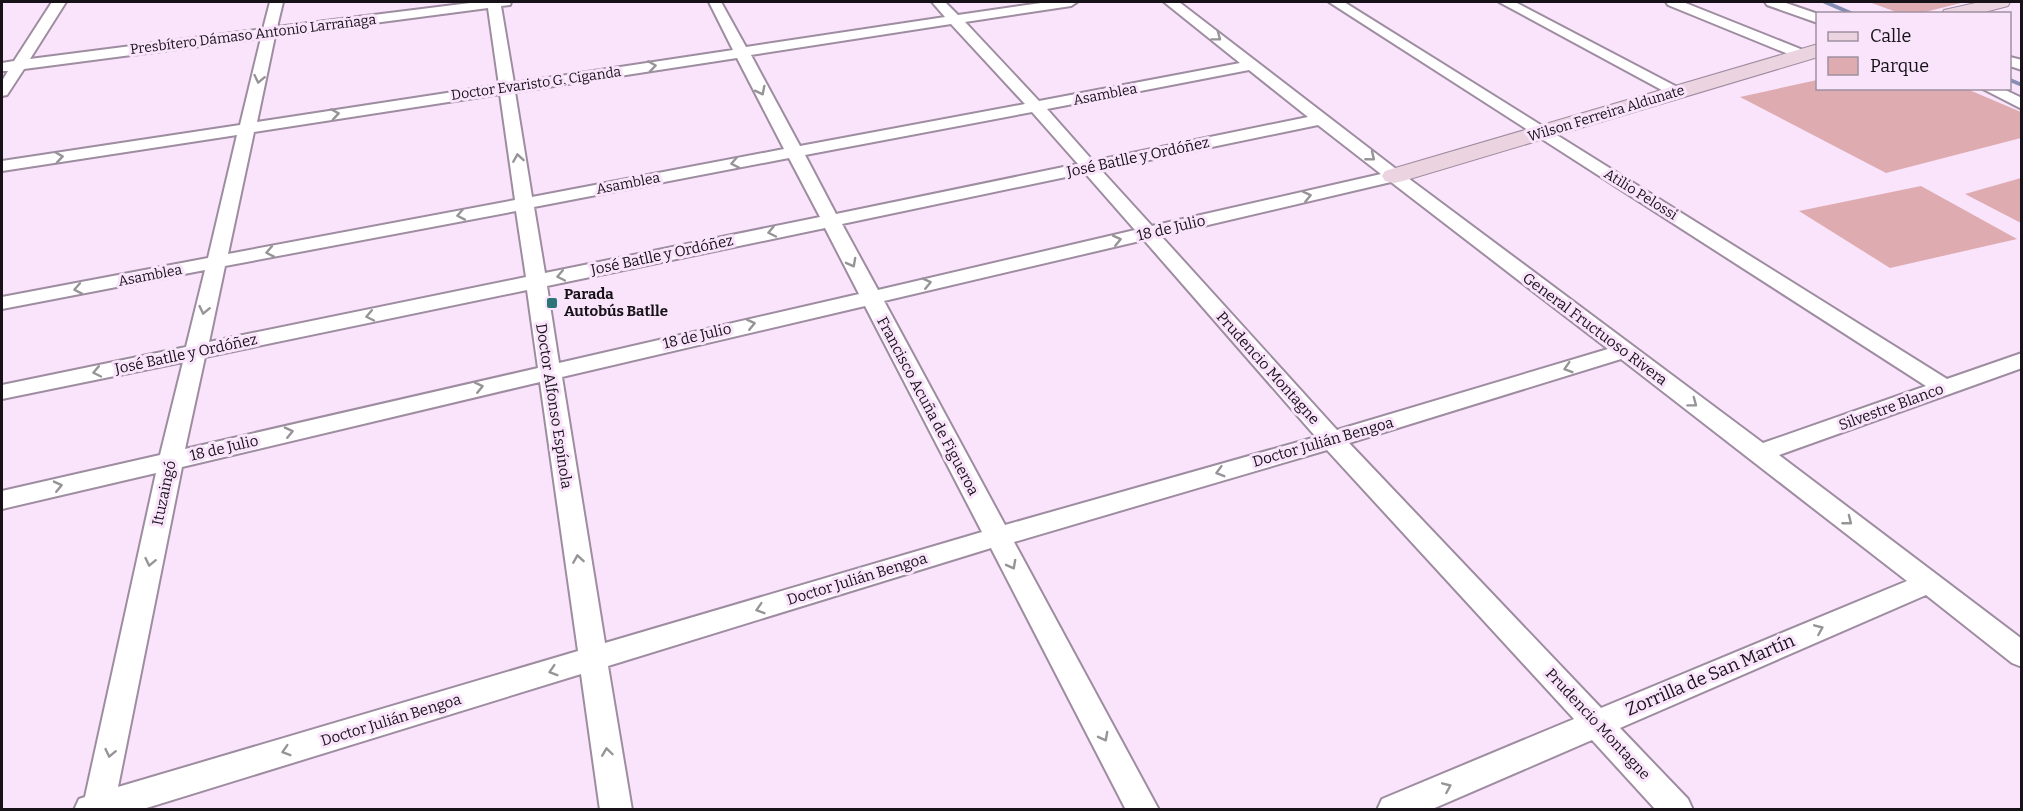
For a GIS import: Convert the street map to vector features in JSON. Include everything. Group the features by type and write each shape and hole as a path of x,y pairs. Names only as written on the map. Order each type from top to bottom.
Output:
{"street":[{"path":"2,92 59,2"},
{"name":"Ituzaingó","path":"96,809 215,262 276,2"},
{"name":"Presbítero Dámaso Antonio Larrañaga","path":"2,68 498,2"},
{"name":"Doctor Alfonso Espínola","path":"498,2 506,88 616,810"},
{"name":"Francisco Acuña de Figueroa","path":"715,2 1143,810"},
{"name":"Prudencio Montagne","path":"938,2 1036,107 1332,440 1677,810"},
{"name":"Doctor Evaristo G. Ciganda","path":"2,166 1071,2"},
{"name":"General Fructuoso Rivera","path":"1171,2 1394,176 2022,655"},
{"name":"Atilio Pelossi","path":"1336,2 1945,388"},
{"path":"1506,2 1676,92"},
{"path":"1673,2 1810,52"},
{"path":"1772,2 1816,18"},
{"path":"1959,12 2001,2"},
{"name":"Wilson Ferreira Aldunate","path":"1394,176 1810,52"},
{"name":"Asamblea","path":"2,303 1254,65"},
{"path":"1992,90 2022,104"},
{"name":"José Batlle y Ordóñez","path":"2,392 829,219 1323,119"},
{"name":"18 de Julio","path":"2,500 870,296 1394,176"},
{"name":"Doctor Julián Bengoa","path":"96,809 997,537 1332,440 1624,351"},
{"name":"Silvestre Blanco","path":"1760,453 2022,360"},
{"name":"Zorrilla de San Martín","path":"1393,810 1928,583"}],"green space":[{"path":"1869,2 1965,2 1925,12 1896,12"},
{"path":"1816,80 1816,90 1969,90 2021,112 2021,138 1886,173 1740,97"},
{"path":"2021,178 2021,223 1965,194"},
{"path":"1921,186 2017,239 1890,268 1799,211"}],"waterway":[{"path":"1825,2 1848,12"},
{"path":"2011,80 2022,85"}],"place":[{"name":"Parada Autobús Batlle","path":"552,303"}]}
